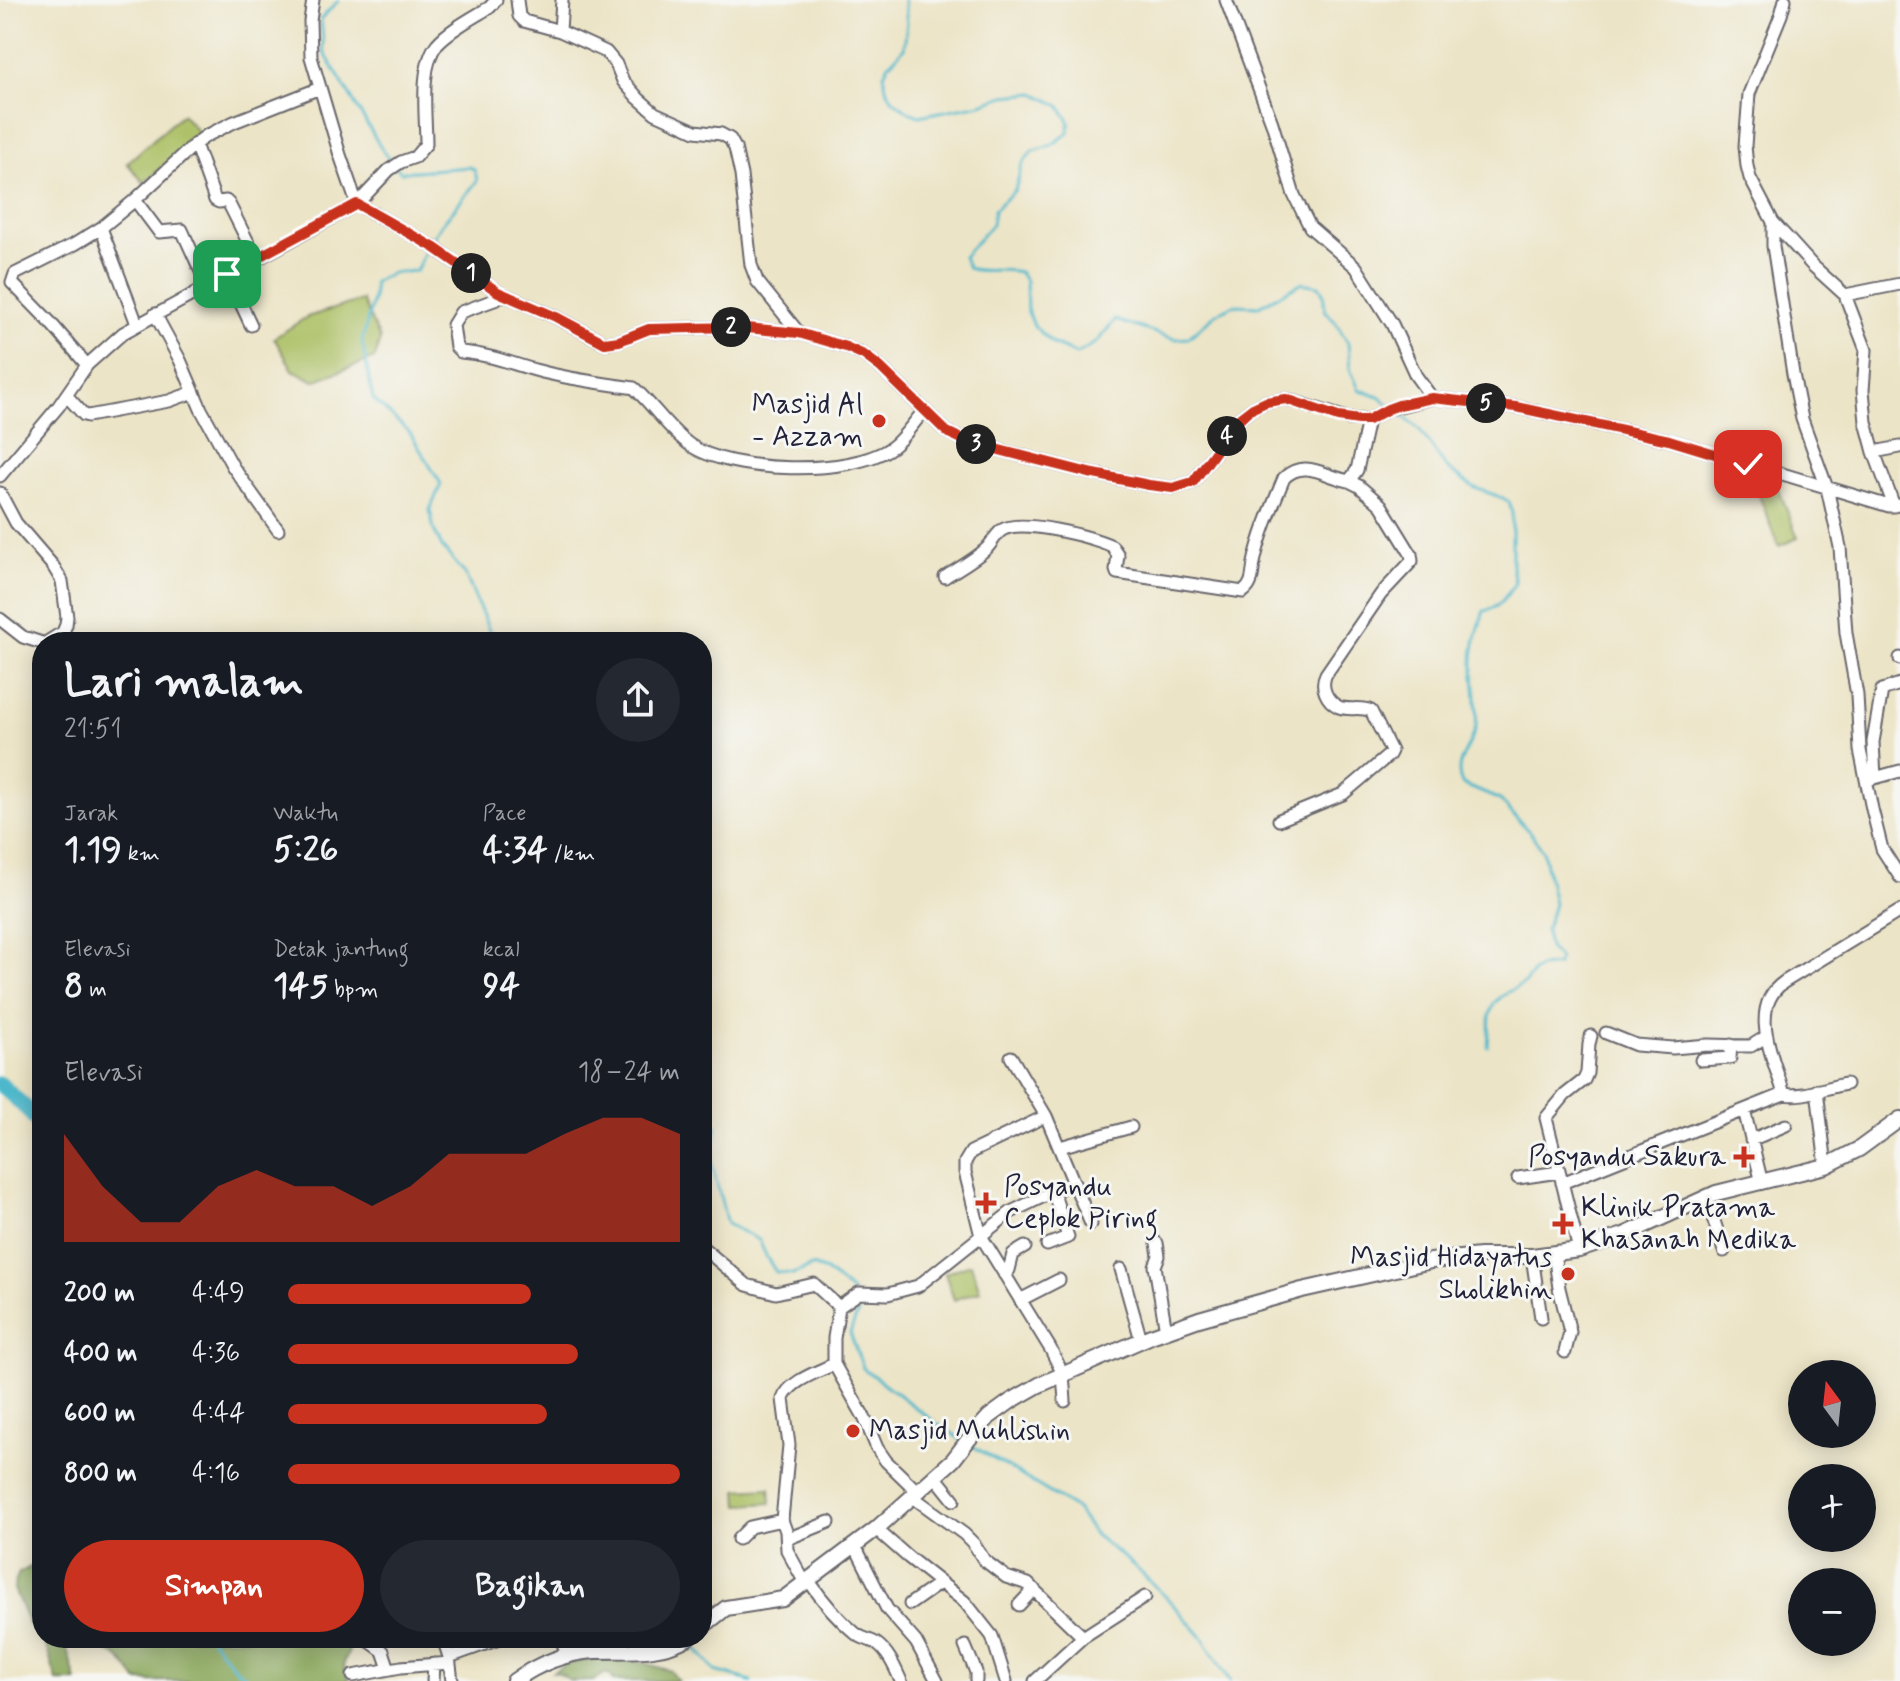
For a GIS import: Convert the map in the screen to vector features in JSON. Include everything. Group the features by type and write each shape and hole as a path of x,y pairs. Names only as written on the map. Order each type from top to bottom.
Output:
{"main road":[{"path":"712,1619 726,1608 783,1599 876,1529 953,1460 989,1417 1011,1401 1039,1385 1141,1340 1199,1319 1302,1290 1431,1261 1480,1256 1532,1256 1579,1250 1624,1235 1706,1197 1826,1166 1859,1149 1900,1119"},
{"path":"514,1681 546,1662 567,1655 659,1648"}],"street":[{"path":"313,0 309,40 311,57 357,204 431,245 503,294 605,343 649,329 663,328 736,327 799,333 864,355 947,432 968,442 1149,485 1173,488 1193,482 1240,418 1266,402 1286,399 1349,419 1368,420 1393,407 1432,398 1516,407 1669,440 1897,506"},
{"path":"0,476 67,396 87,365 123,333 357,204 389,170 415,157 426,144 426,77 430,55 439,41 496,0"},
{"path":"517,0 519,16 524,21 560,31 606,52 616,64 623,81 655,113 695,131 721,134 730,139 741,175 751,265 757,281 799,333"},
{"path":"560,31 562,0"},
{"path":"1226,0 1272,123 1294,195 1310,227 1356,267 1392,324 1416,376 1432,398"},
{"path":"1785,0 1749,94 1745,146 1750,178 1773,222 1812,265 1845,295 1866,350 1863,390 1866,422 1874,452 1897,506"},
{"path":"87,365 12,283 15,274 101,228 206,136 320,88"},
{"path":"195,144 215,200 229,204 256,258"},
{"path":"135,200 159,232 182,230 207,285"},
{"path":"1773,222 1773,246 1802,419 1827,488 1840,547 1846,633 1857,695 1860,750 1870,779 1882,849 1900,877"},
{"path":"101,228 137,324"},
{"path":"227,274 251,325"},
{"path":"1845,295 1900,284"},
{"path":"503,294 461,312 453,325 456,347 461,352 482,354 590,382 634,388 668,427 691,446 711,456 730,461 806,468 849,465 892,447 924,411"},
{"path":"155,314 233,467 278,530"},
{"path":"67,396 88,416 169,401 194,392"},
{"path":"1349,481 1357,470 1368,420"},
{"path":"1874,452 1900,447"},
{"path":"945,577 979,555 1001,530 1030,526 1112,546 1118,555 1117,573 1243,592 1250,584 1263,532 1287,474 1302,468 1312,469 1359,486 1381,505 1411,554 1412,561 1381,594 1326,674 1323,685 1330,700 1338,706 1371,711 1391,751 1343,794 1279,820"},
{"path":"0,493 16,523 62,581 67,617 63,632"},
{"path":"0,619 23,637 32,639"},
{"path":"1857,695 1900,684"},
{"path":"1870,779 1882,690"},
{"path":"1870,779 1900,771"},
{"path":"1784,1094 1767,1036 1764,1014 1775,988 1900,911"},
{"path":"1606,1033 1636,1045 1673,1048 1751,1046 1767,1036"},
{"path":"1579,1250 1546,1118 1565,1095 1584,1080 1591,1036"},
{"path":"1701,1060 1730,1058 1731,1045"},
{"path":"1011,1057 1046,1116 1091,1224"},
{"path":"1518,1178 1560,1178 1784,1094 1803,1094 1846,1084"},
{"path":"1817,1090 1826,1166"},
{"path":"1744,1110 1762,1183"},
{"path":"1046,1116 971,1152 967,1156 965,1172 981,1236 1050,1348 1063,1374 1065,1401"},
{"path":"1751,1140 1786,1125"},
{"path":"1060,1147 1131,1127"},
{"path":"1073,1182 1011,1212 918,1286 888,1294 855,1296 839,1307 834,1364 864,1417 877,1448 916,1494 964,1534 984,1560 1006,1577 1028,1584 1083,1637"},
{"path":"1047,1245 1068,1237 1053,1191"},
{"path":"1706,1197 1724,1251"},
{"path":"1157,1243 1159,1256 1155,1266 1166,1331"},
{"path":"1004,1274 1009,1270 1013,1254 1025,1247"},
{"path":"1554,1253 1570,1332 1565,1352"},
{"path":"712,1255 747,1285 776,1293 814,1284 839,1307"},
{"path":"1532,1256 1541,1318"},
{"path":"1121,1269 1141,1340"},
{"path":"1020,1300 1059,1280"},
{"path":"834,1364 794,1385 783,1399 789,1445 782,1520 787,1550 807,1582 828,1606 861,1638 879,1646 893,1663 901,1681"},
{"path":"934,1475 954,1500"},
{"path":"738,1539 750,1527 782,1520"},
{"path":"787,1539 829,1522"},
{"path":"876,1529 965,1602 992,1636 1006,1681"},
{"path":"855,1546 887,1609 916,1642 937,1681"},
{"path":"910,1604 940,1583"},
{"path":"1019,1605 1034,1589"},
{"path":"1035,1681 1083,1637 1145,1597"},
{"path":"965,1646 976,1672 976,1681"},
{"path":"379,1648 404,1681"},
{"path":"446,1648 452,1681"},
{"path":"353,1676 434,1664 478,1648"},
{"path":"565,1648 567,1655"},
{"path":"645,1648 649,1651"},
{"path":"433,1681 434,1664"}],"green space":[{"path":"182,114 200,134 144,183 127,163"},
{"path":"362,300 380,339 375,358 314,381 293,370 274,338 307,317"},
{"path":"1776,483 1798,538 1779,546 1757,490"},
{"path":"971,1264 980,1291 954,1300 945,1273"},
{"path":"770,1488 771,1503 739,1505 738,1490"},
{"path":"32,1566 32,1629 14,1589 19,1573"},
{"path":"47,1648 67,1648 76,1681 57,1681"},
{"path":"103,1648 350,1648 344,1667 350,1681 137,1681 120,1659"},
{"path":"600,1658 645,1663 671,1671 678,1681 613,1681 612,1676 606,1673 593,1681 570,1681 553,1672 566,1664"}],"waterway":[{"path":"339,0 321,19 324,52 392,162"},
{"path":"904,0 907,23 904,48 884,74 886,88 893,100 909,112 919,116 1005,96 1035,93 1060,106 1069,121 1069,132 1065,136 1048,147 1032,151 1022,165 1015,190 994,210 992,224 963,257 968,268 974,270 1019,272 1026,281 1027,310 1035,327 1053,344 1077,354 1097,342 1115,320 1175,339 1188,338 1216,314 1234,305 1259,306 1301,283 1319,286 1325,310 1348,343 1350,369 1359,389 1388,404"},
{"path":"397,168 401,172 470,167 475,171 477,181 431,241"},
{"path":"427,248 416,271 392,273 374,282 373,299 362,341 373,399 410,433 441,484 430,510 434,530 442,547 465,574 490,632"},
{"path":"1397,411 1419,429 1445,466 1475,488 1509,502 1512,513 1515,583 1498,604 1484,611 1473,660 1476,725 1461,761 1459,776 1462,784 1500,800 1543,851 1554,904 1546,930 1549,948 1559,958 1557,965 1540,967 1525,983 1494,1003 1488,1047"},
{"path":"0,1084 32,1115"},
{"path":"712,1119 717,1127 712,1148"},
{"path":"712,1148 712,1164"},
{"path":"712,1164 727,1224 759,1240 776,1272 793,1274 812,1266 826,1271 853,1293"},
{"path":"859,1298 862,1301 850,1333 863,1368 964,1441"},
{"path":"971,1445 1075,1508 1095,1535 1133,1565 1201,1636 1230,1681"},
{"path":"218,1648 235,1668 252,1681"},
{"path":"696,1648 715,1671 751,1681"}],"place":[{"name":"Masjid Al - Azzam","path":"879,421"},
{"name":"Posyandu Sakura","path":"1744,1157"},
{"name":"Posyandu Ceplok Piring","path":"986,1203"},
{"name":"Klinik Pratama Khasanah Medika","path":"1563,1224"},
{"name":"Masjid Hidayatus Sholikhin","path":"1568,1274"},
{"name":"Masjid Muhlishin","path":"853,1431"}],"route":[{"path":"227,274 357,204 435,248 498,292 605,343 649,329 736,327 799,333 864,355 947,432 968,442 1089,473 1173,488 1193,482 1240,418 1266,402 1286,399 1338,417 1359,420 1368,420 1399,405 1432,398 1516,407 1669,440 1748,464"}]}
